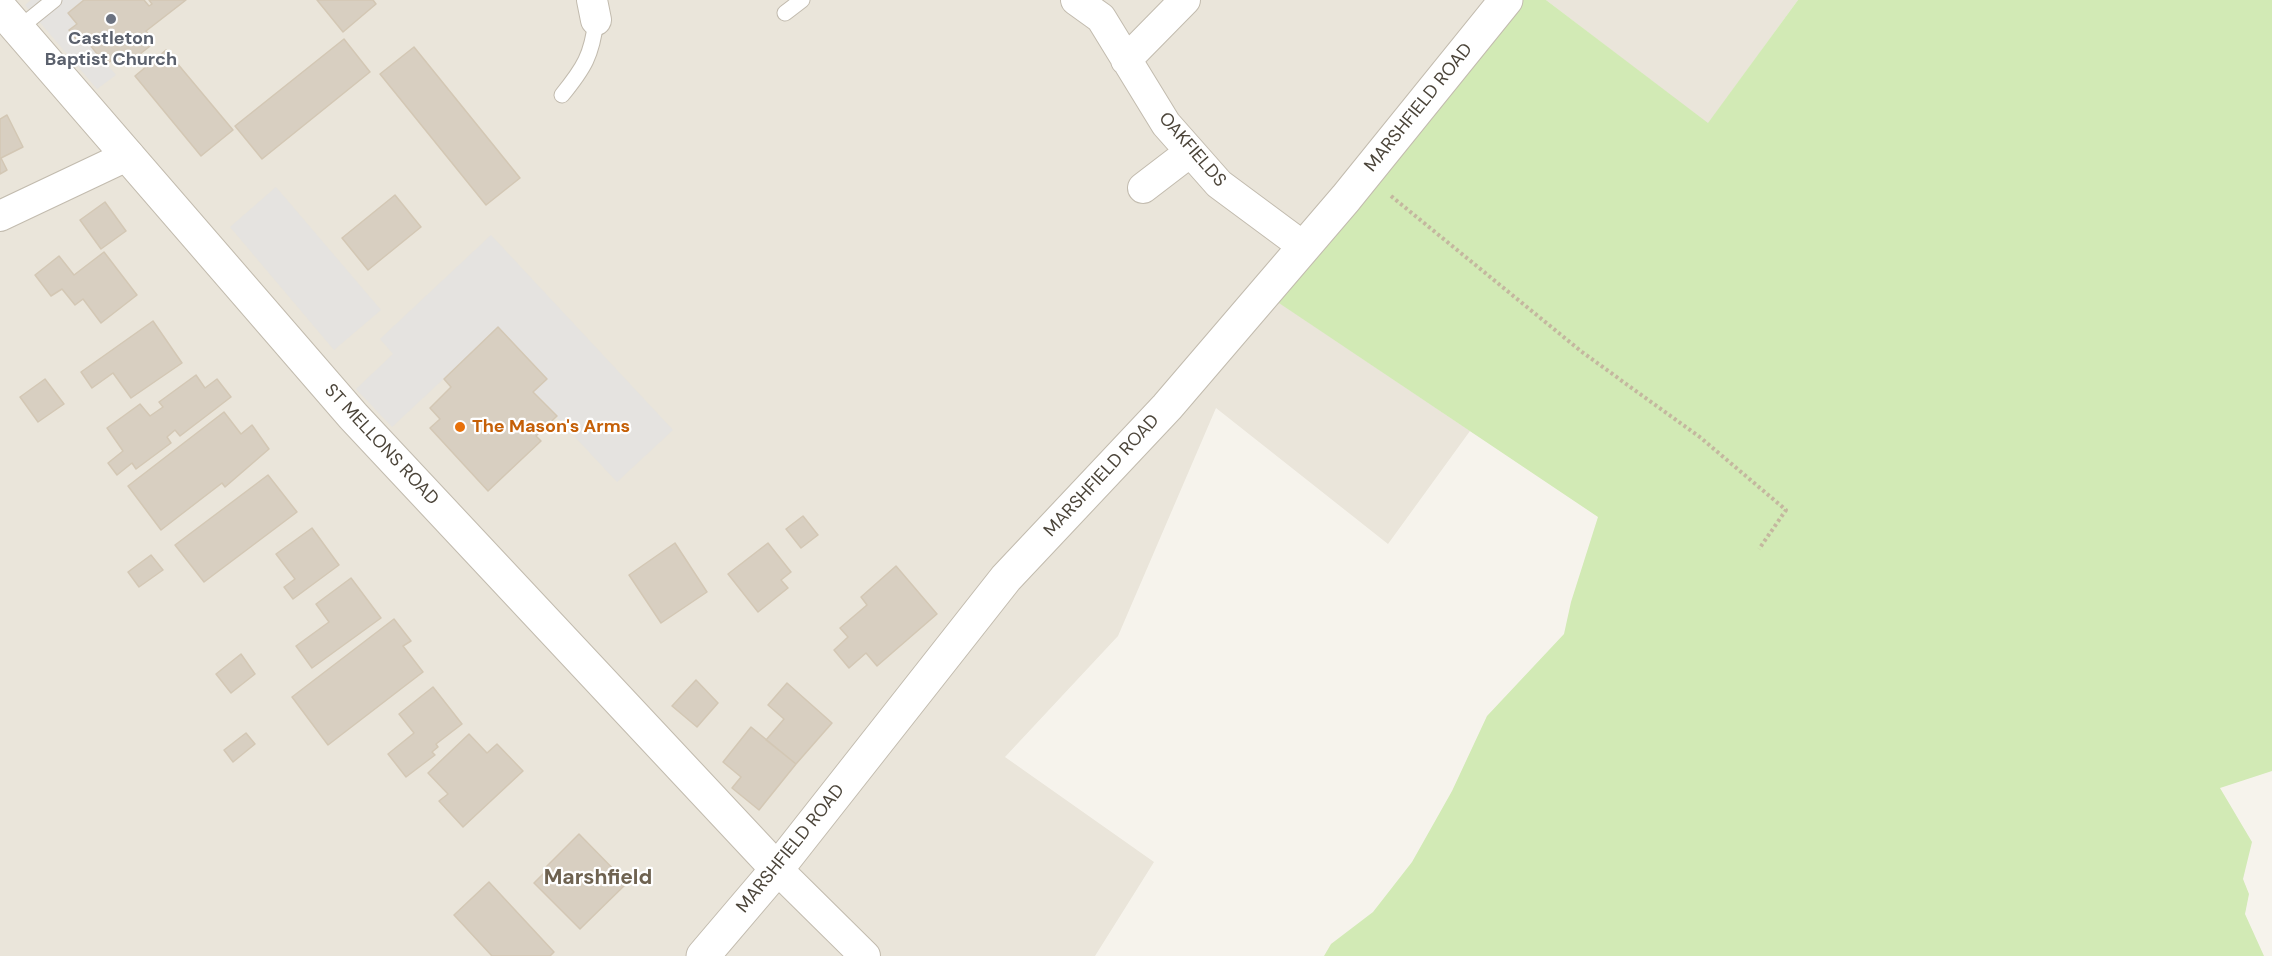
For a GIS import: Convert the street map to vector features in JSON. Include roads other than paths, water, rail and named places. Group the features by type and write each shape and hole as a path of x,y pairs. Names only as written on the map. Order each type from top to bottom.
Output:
{"street":[{"name":"OAKFIELDS","path":"1076,0 1101,18 1166,124 1219,184 1304,247"},
{"path":"1126,60 1185,0"},
{"name":"MARSHFIELD ROAD","path":"704,956 777,869 1006,578 1167,407 1367,172 1506,0"},
{"name":"ST MELLONS ROAD","path":"9,18 353,416 777,869"},
{"path":"1143,188 1190,152"},
{"path":"0,216 129,155"},
{"path":"777,869 865,956"}],"lane":[{"path":"9,18 54,0"},
{"path":"784,13 802,0"},
{"path":"562,95 584,68 592,48 594,10"}],"place":[{"name":"Castleton Baptist Church","path":"111,19"},
{"name":"The Mason's Arms","path":"460,427"}],"district":[{"name":"Marshfield","path":"598,878"}]}
